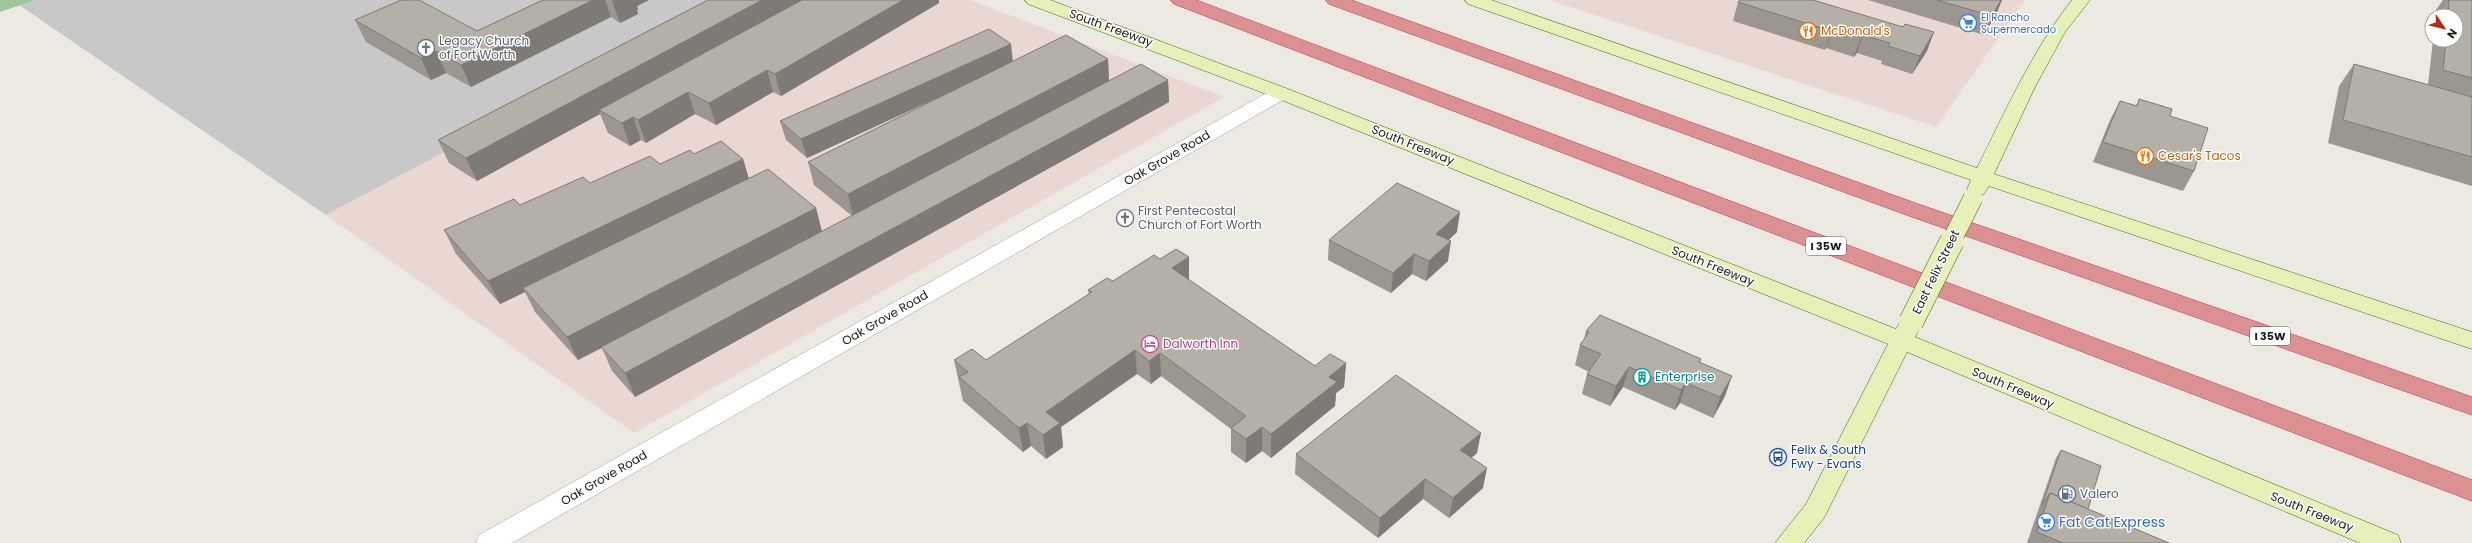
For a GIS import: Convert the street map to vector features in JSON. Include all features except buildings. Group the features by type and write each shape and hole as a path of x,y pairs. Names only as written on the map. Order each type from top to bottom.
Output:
{"highway":[{"name":"I 35W","path":"1180,0 2472,491"},
{"name":"I 35W","path":"1335,0 1918,212 2472,406"}],"main road":[{"name":"South Freeway","path":"1034,0 1906,332 2388,543"},
{"path":"1474,0 1984,177 2472,341"},
{"name":"East Felix Street","path":"1788,543 1815,511 1984,177 2026,87 2057,31 2081,0"}],"street":[{"name":"Oak Grove Road","path":"489,543 1281,93"}],"shaded area":[{"name":"Legacy Church of Fort Worth","path":"35,0 730,0 326,215 19,5"},
{"path":"730,0 970,0 1224,97 634,433 326,215"},
{"path":"1549,0 2025,0 1936,127"}],"green space":[{"path":"0,0 35,0 0,12"}],"place":[{"name":"El Rancho Supermercado","path":"1968,23"},
{"name":"McDonald's","path":"1808,31"},
{"name":"Legacy Church of Fort Worth","path":"426,48"},
{"name":"Cesar's Tacos","path":"2145,156"},
{"name":"First Pentecostal Church of Fort Worth","path":"1125,218"},
{"name":"Dalworth Inn","path":"1150,344"},
{"name":"Enterprise","path":"1642,377"},
{"name":"Felix & South Fwy - Evans","path":"1778,457"},
{"name":"Valero","path":"2067,494"},
{"name":"Fat Cat Express","path":"2046,522"}]}
